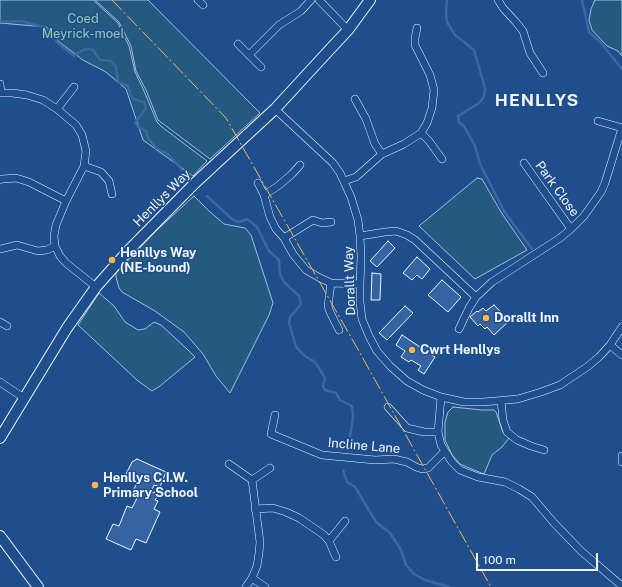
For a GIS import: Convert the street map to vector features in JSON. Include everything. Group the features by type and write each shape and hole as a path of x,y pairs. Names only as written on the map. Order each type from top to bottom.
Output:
{"street":[{"path":"249,55 280,25 300,11 311,0"},
{"path":"319,0 348,30"},
{"name":"Henllys Way","path":"0,438 67,328 96,287 128,251 195,183 276,109 348,30 370,0"},
{"path":"498,0 502,8 515,20 523,31 530,53 543,73"},
{"path":"344,181 356,177 382,154 404,144 421,133 427,123 432,108 434,90 430,76 415,46 417,28"},
{"path":"238,44 261,68"},
{"path":"0,84 1,93 12,92 43,100 57,109 76,125 82,135 86,151 84,166 66,201 56,225 54,236 55,246 60,256 66,263 96,287"},
{"path":"57,109 74,87"},
{"path":"355,99 366,119 375,144 382,154"},
{"name":"Dorallt Way","path":"276,109 333,163 344,181 358,220 362,257 360,284 362,319 376,351 407,381 423,390 441,397 464,402 518,399 560,385 587,367 610,345 622,327"},
{"path":"459,329 476,297 492,282 560,238 571,229 584,216 601,192 622,128 598,120"},
{"path":"421,133 429,140 442,159"},
{"name":"Park Close","path":"524,163 571,229"},
{"path":"264,195 278,186 300,165"},
{"path":"84,166 101,172 109,181 112,194"},
{"path":"0,180 16,178 29,182 66,201"},
{"path":"258,183 264,195 270,217 276,229 306,270 331,282 360,284"},
{"path":"284,238 313,220 322,223 331,222"},
{"path":"360,236 396,231 407,235 416,240 476,297"},
{"path":"0,248 17,245 38,251 47,250 55,246"},
{"path":"331,282 328,306 339,330"},
{"path":"0,322 7,326"},
{"path":"610,345 622,355"},
{"path":"0,382 24,398"},
{"path":"441,397 438,432 444,452 452,462 460,470 478,477 505,482 532,497 581,551 622,586"},
{"path":"501,401 503,420 507,432 517,440 544,450"},
{"path":"388,407 407,428 424,432 438,432"},
{"name":"Incline Lane","path":"275,415 271,434 322,455 375,460 394,459 407,462 422,469 428,468 444,452"},
{"path":"622,456 622,462"},
{"path":"229,464 252,480 260,553 257,566 246,587"},
{"path":"252,480 270,468"},
{"path":"255,509 273,508 299,518 324,535 329,541 336,557"},
{"path":"329,541 345,521"},
{"path":"0,536 38,587"},
{"path":"252,578 265,587"}],"green space":[{"name":"Coed Meyrick-moel","path":"0,0 93,0 118,23 129,46 135,72 157,122 207,161 193,176 143,140 126,89 106,72 83,60 58,41 55,34 46,27 0,23"},
{"path":"95,0 148,0 260,113 210,159 158,120 146,90 136,71 131,46 119,22"},
{"path":"595,0 622,0 622,56 618,51 607,46 592,30 589,20 591,9"},
{"path":"477,178 482,179 501,212 527,250 475,279 419,226"},
{"path":"194,196 224,224 245,228 251,235 273,303 269,315 230,393 216,376 203,354 184,332 155,311 122,292 119,288 116,277 116,273 157,230"},
{"path":"99,293 114,306 125,322 138,330 145,329 154,322 161,325 195,357 152,391 138,381 78,325"},
{"path":"453,407 494,410 503,432 509,438 502,447 492,455 484,474 460,464 452,455 445,440 445,422 448,412"}],"building":[{"path":"388,241 395,248 377,267 370,261"},
{"path":"417,257 430,269 422,279 417,275 412,280 403,273"},
{"path":"372,273 381,274 380,300 371,300"},
{"path":"442,280 461,297 448,312 428,295"},
{"path":"494,305 509,321 494,335 487,327 485,329 480,324 478,326 470,317 483,308 486,311"},
{"path":"405,306 413,313 387,340 379,333"},
{"path":"402,335 420,347 422,344 433,351 431,354 435,357 424,374 418,370 421,366 411,360 409,362 401,357 405,351 396,345"},
{"path":"137,459 166,472 160,487 154,485 151,492 154,493 155,491 161,493 155,500 158,501 154,509 160,512 146,543 136,539 131,550 106,539 113,524 119,526 127,506 132,508 138,496 132,493 137,483 127,479 128,477 125,476 132,462"}],"waterway":[{"path":"447,0 447,22 455,35 474,50 485,88 484,97 479,103 458,116 459,122 464,126 475,146 480,164 504,211 532,249"},
{"path":"582,0 589,32 601,43 622,69"},
{"path":"0,21 22,21 43,27 54,35 57,42 74,56 83,50 89,49 93,50 100,60 111,61 116,67 118,82 128,86 133,99 144,102 146,107 135,122 138,127 146,131 148,138 156,148 168,154 182,170"},
{"path":"207,196 233,220 239,222 247,219 257,227 269,251 279,260 280,274 284,282 299,296 301,304 290,317 289,323 296,347 305,356 315,362 325,378 323,386 325,390 336,393 340,400 352,406 353,414 350,436"},
{"path":"343,470 347,482 355,487 376,522 390,533 401,550 406,565 414,574 425,580 449,587"}],"power":[{"path":"112,0 226,118 491,587"}],"place":[{"name":"Henllys Way (NE-bound)","path":"112,260"},
{"name":"Dorallt Inn","path":"486,318"},
{"name":"Cwrt Henllys","path":"412,350"},
{"name":"Henllys C.I.W. Primary School","path":"95,485"}],"district":[{"name":"HENLLYS","path":"537,101"}]}
